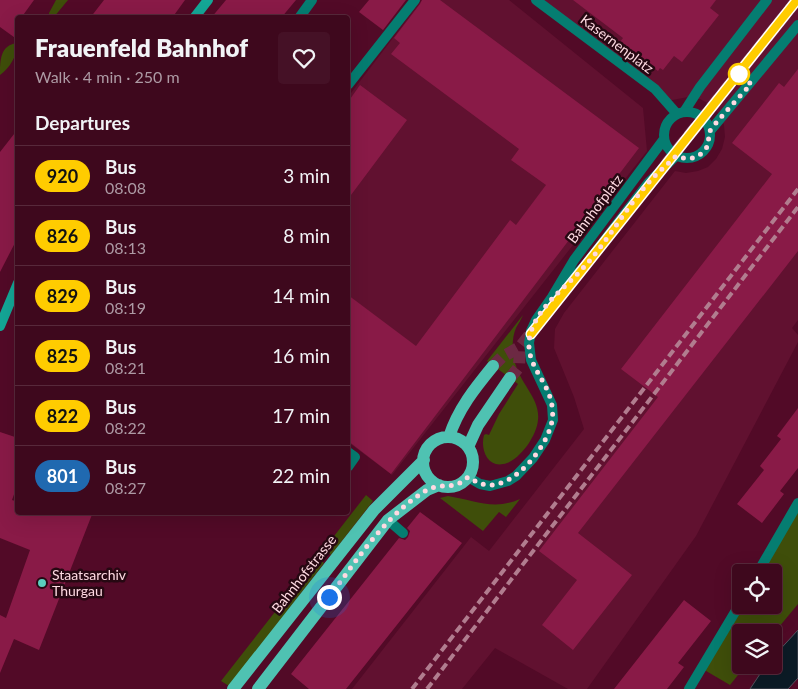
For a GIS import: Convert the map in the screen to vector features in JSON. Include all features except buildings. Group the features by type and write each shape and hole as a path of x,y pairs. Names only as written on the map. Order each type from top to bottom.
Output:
{"main road":[{"path":"196,15 208,0"},
{"path":"0,326 4,304 15,288"},
{"path":"449,437 468,395 493,366"},
{"path":"468,447 495,398 510,378"},
{"path":"449,437 456,438 468,447 473,461 468,477 450,487 439,485 432,481 424,467 426,452 435,441 449,437"},
{"name":"Bahnhofstrasse","path":"233,689 374,510 424,460"},
{"path":"258,689 388,520 427,490 439,485"}],"street":[{"path":"301,15 312,0"},
{"path":"350,82 415,0"},
{"name":"Kasernenplatz","path":"536,0 655,89 681,113"},
{"path":"681,113 767,0"},
{"path":"710,131 703,119 691,112 681,113 671,118 666,124 664,139 666,146 676,156 690,158 702,153 709,142 710,131 798,26"},
{"name":"Bahnhofplatz","path":"468,477 480,484 490,486 508,481 529,463 545,440 553,420 552,405 534,367 529,344 534,324 574,260 664,139"},
{"name":"Bahnhofplatz","path":"552,297 584,267 649,182 676,156"},
{"path":"350,453 355,457 350,464"},
{"path":"763,564 798,503"},
{"path":"388,520 403,533"},
{"path":"689,689 734,614"}],"shaded area":[{"path":"422,0 509,0 643,108 647,151 392,475 350,444 350,94"},
{"path":"536,0 798,0 798,320 792,328 798,335 798,342 696,536 587,689 568,689 495,648 462,689 352,689 471,537 489,551 584,429 574,397 554,348 555,329 564,313 675,171 686,173 708,167 722,149 725,137 724,125 719,114 711,105 700,99 688,97 667,101"}],"green space":[{"path":"56,0 68,0 56,15 49,15"},
{"path":"15,43 13,61 0,75 2,54 11,44"},
{"path":"523,315 514,335 513,355 518,370 537,408 536,430 529,443 514,460 495,464 487,457 483,447 484,435 489,435 499,414 518,384 487,361"},
{"path":"366,495 373,501 331,555 324,549"},
{"path":"448,496 493,504 520,499 506,517 499,512 483,531 440,498"},
{"path":"798,503 798,604 781,624 732,624 732,674 739,674 730,685 701,668 735,614 782,614 782,564 763,564"},
{"path":"317,558 324,563 229,686 221,681"}],"water":[{"path":"798,630 798,678 788,689 750,689 760,674 782,674 782,647"}],"tunnel":[{"path":"666,164 797,0"},
{"path":"493,366 502,357 520,347 574,279"},
{"path":"510,378 519,367 520,347"}],"railway":[{"path":"412,689 798,189"},
{"path":"427,689 798,207"}],"bus line":[{"name":"920","path":"531,334 797,0"}],"place":[{"name":"Staatsarchiv Thurgau","path":"42,583"}],"route":[{"path":"329,597 388,520 427,490 439,485 450,487 463,482 468,477 480,484 490,486 499,484 516,476 533,458 545,440 553,420 550,398 534,367 530,353 531,331 536,320 552,297 584,267 649,182 676,156 690,158 702,153 709,142 710,131 751,84 739,74"}]}
